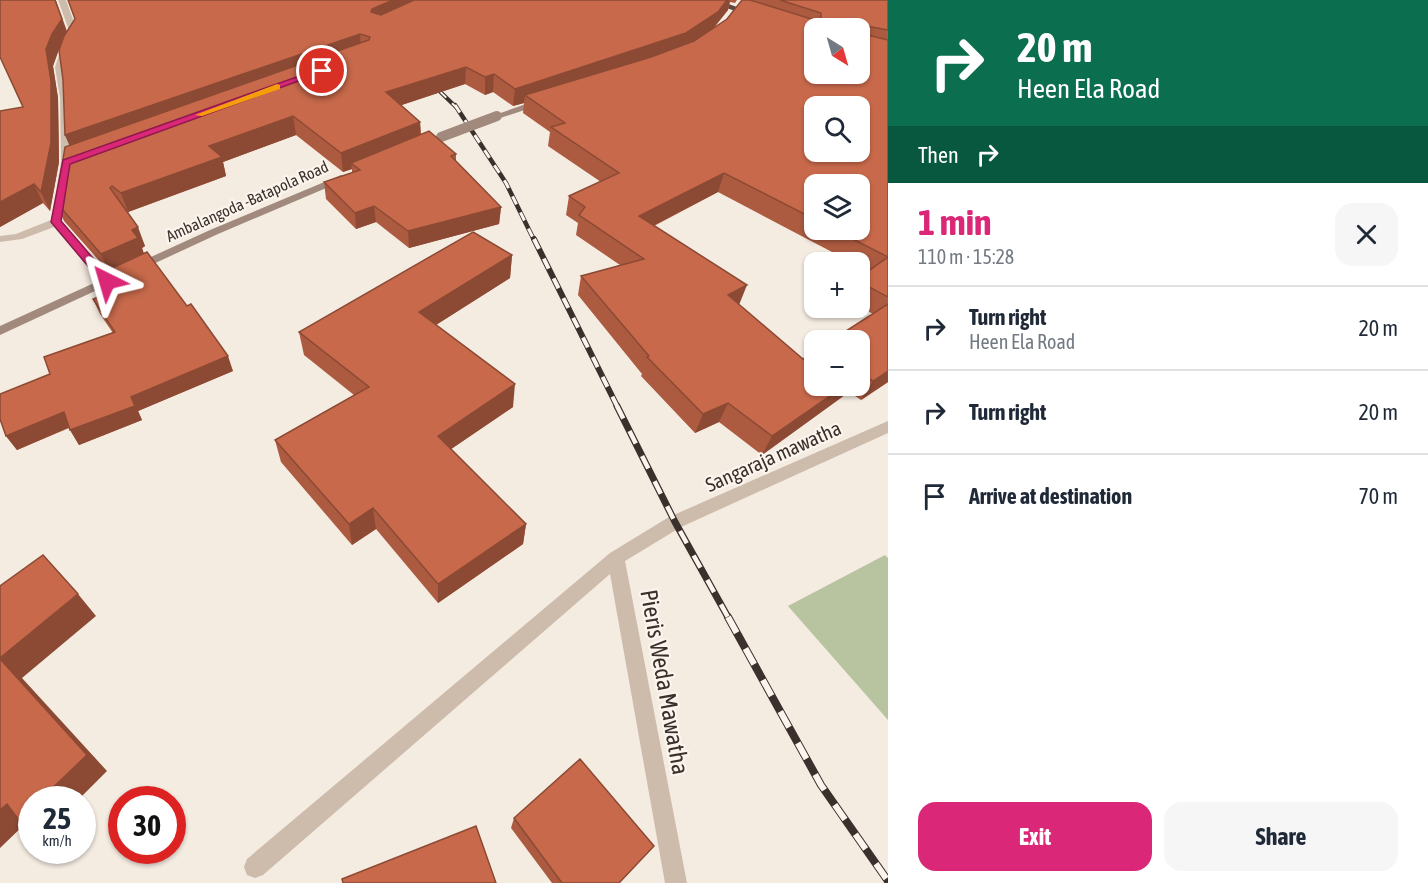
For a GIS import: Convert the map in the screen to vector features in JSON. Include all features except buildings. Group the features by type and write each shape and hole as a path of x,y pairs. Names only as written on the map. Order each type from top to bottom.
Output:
{"highway":[{"path":"708,0 733,13 770,20"}],"main road":[{"path":"436,139 553,97"},
{"name":"Ambalangoda -Batapola Road","path":"0,331 349,174"}],"street":[{"path":"56,222 66,162 64,98 59,68 64,52 75,36 62,0"},
{"path":"733,13 743,0"},
{"path":"66,162 77,158"},
{"path":"0,239 18,237 56,222"},
{"path":"56,222 107,281"},
{"name":"Sangaraja mawatha","path":"616,558 675,522 888,427"},
{"path":"255,867 616,558"},
{"name":"Pieris Weda Mawatha","path":"616,558 676,883"}],"green space":[{"path":"885,555 888,558 888,720 788,606"}],"railway":[{"path":"429,81 456,107"},
{"path":"455,105 506,183 534,240"},
{"path":"534,239 618,408"},
{"path":"618,408 675,522 729,619"},
{"path":"728,617 821,785 888,881"}],"slow traffic":[{"path":"199,115 277,87"}],"route":[{"path":"107,281 56,222 66,162 322,71"}]}
